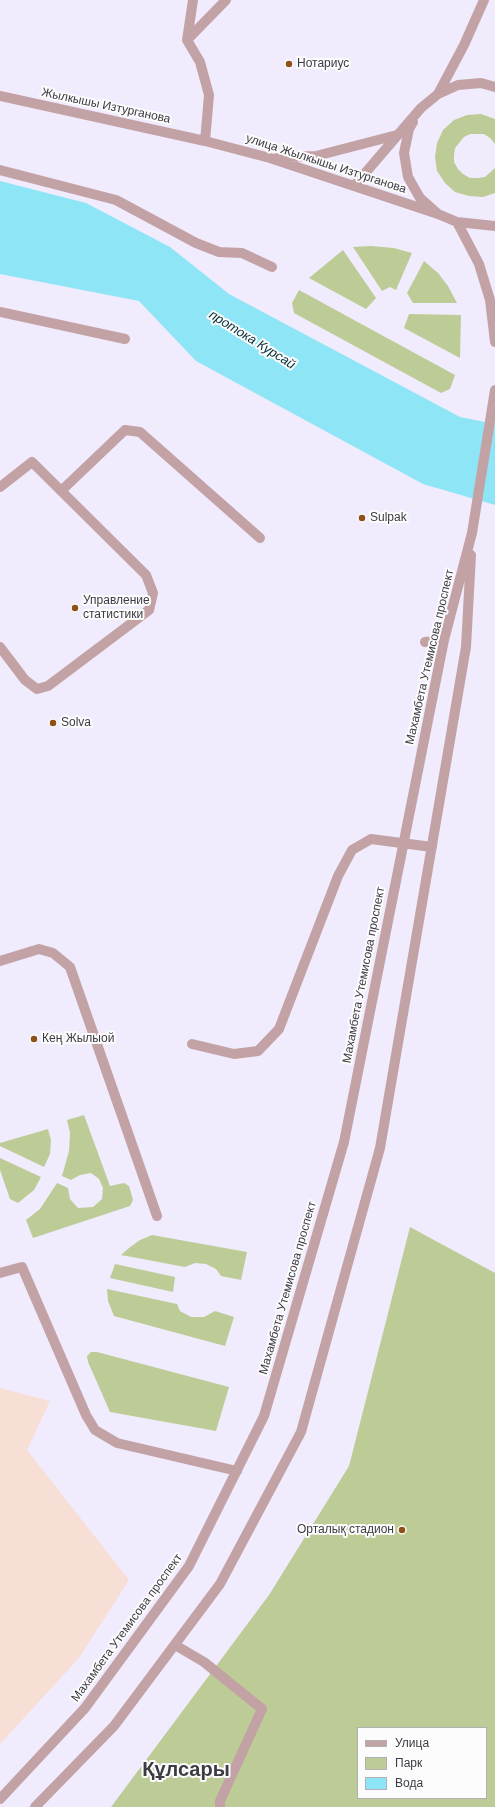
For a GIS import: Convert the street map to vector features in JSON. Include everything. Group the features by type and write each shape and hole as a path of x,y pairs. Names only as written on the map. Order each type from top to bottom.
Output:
{"street":[{"path":"193,0 187,40 200,62 209,95 206,141"},
{"path":"187,40 226,0"},
{"path":"438,94 464,45 484,0"},
{"path":"354,186 421,108 438,94 458,85 481,83 495,87"},
{"name":"Жылкышы Изтурганова","path":"0,96 206,141"},
{"path":"421,108 409,129 404,153 408,177 420,198 438,214 457,222 492,224"},
{"path":"270,158 316,156 397,136"},
{"name":"улица Жылкышы Изтурганова","path":"206,141 270,158 438,214"},
{"path":"0,170 116,200 196,243 219,252 242,253 272,268"},
{"path":"457,222 479,264 490,300 495,342"},
{"path":"0,312 125,339"},
{"path":"472,533 489,419 495,390"},
{"path":"61,491 125,430 140,432 260,538"},
{"path":"0,487 32,462 146,575 154,593 149,610 48,686 37,689 25,680 0,647"},
{"name":"Махамбета Утемисова проспект","path":"0,1799 85,1708 189,1566 264,1416 344,1142 444,640 472,533"},
{"name":"Махамбета Утемисова проспект","path":"35,1807 114,1726 220,1584 300,1432 380,1148 466,647 472,533"},
{"path":"425,642 444,640"},
{"path":"192,1044 234,1054 258,1050 279,1029 338,876 352,850 371,839 432,847"},
{"path":"0,961 39,949 53,953 70,967 157,1216"},
{"path":"0,1273 22,1267 86,1416 95,1430 117,1443 237,1471"},
{"path":"175,1645 204,1662 262,1709 220,1801 220,1807"}],"shaded area":[{"path":"0,1388 50,1401 27,1450 129,1580 79,1658 0,1744"}],"green space":[{"path":"481,114 495,119 495,144 484,134 470,134 464,137 455,148 454,162 463,174 470,178 485,177 495,168 495,193 483,197 469,196 455,192 445,183 437,171 435,157 437,143 443,130 454,120 467,115"},
{"path":"371,246 394,248 412,253 396,290 390,287 382,291 353,247"},
{"path":"343,250 376,298 366,309 309,278"},
{"path":"424,261 438,273 448,286 457,303 413,303 407,293"},
{"path":"299,290 455,375 450,389 441,393 294,313 292,303"},
{"path":"409,314 461,315 460,358 404,328"},
{"path":"84,1115 110,1186 124,1183 129,1186 133,1200 130,1206 33,1238 26,1220 40,1209 57,1183 68,1188 70,1199 78,1208 93,1207 102,1199 103,1188 99,1179 91,1173 80,1175 71,1180 62,1176 69,1151 70,1133 67,1120"},
{"path":"48,1129 51,1140 50,1154 44,1167 0,1146 0,1143"},
{"path":"0,1158 41,1177 34,1190 18,1203 10,1199 0,1170"},
{"name":"Орталық стадион","path":"410,1227 495,1273 495,1807 111,1807 269,1595 349,1466"},
{"path":"152,1235 247,1252 241,1280 221,1276 216,1269 206,1264 195,1263 185,1267 121,1255 140,1240"},
{"path":"115,1264 175,1277 173,1292 110,1278"},
{"path":"107,1289 177,1304 180,1311 191,1317 204,1317 215,1311 234,1317 225,1346 114,1316 108,1301"},
{"path":"91,1352 97,1352 229,1387 216,1431 110,1412 88,1362 87,1356"}],"water":[{"name":"протока Курсай","path":"0,181 86,203 170,247 229,294 460,417 495,424 495,505 423,484 196,361 139,301 0,274"}],"place":[{"name":"Нотариус","path":"289,64"},
{"name":"Sulpak","path":"362,518"},
{"name":"Управление статистики","path":"75,608"},
{"name":"Solva","path":"53,723"},
{"name":"Кең Жылыой","path":"34,1039"},
{"name":"Орталық стадион","path":"402,1530"}],"district":[{"name":"Құлсары","path":"186,1770"}]}
